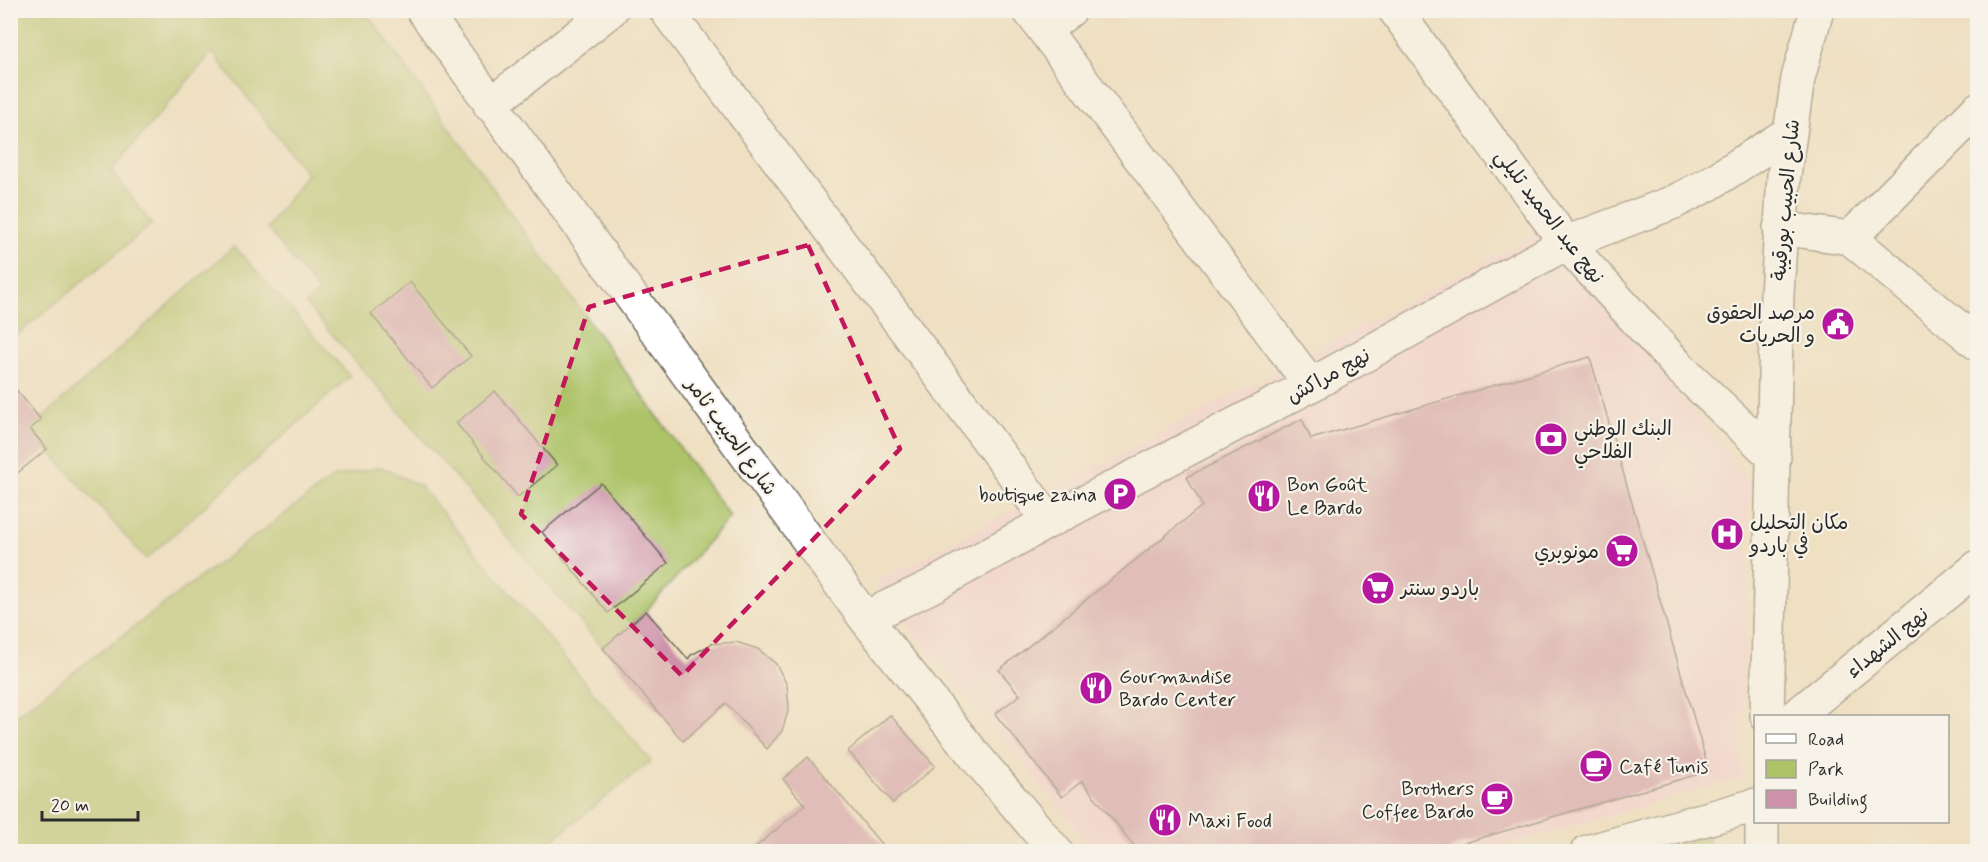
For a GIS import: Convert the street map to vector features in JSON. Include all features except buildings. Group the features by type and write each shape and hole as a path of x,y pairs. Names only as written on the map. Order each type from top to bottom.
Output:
{"street":[{"name":"شارع الحبيب ثامر","path":"423,10 865,618 975,756 1056,852"},
{"path":"490,105 610,10"},
{"path":"666,10 1049,521"},
{"path":"1070,10 1037,20 1311,385"},
{"name":"نهج عبد الحميد تليلي","path":"1395,10 1566,243 1681,369 1773,457"},
{"name":"شارع الحبيب بورقيبة","path":"1767,715 1780,228 1789,133 1798,78 1817,10"},
{"path":"1850,238 1977,109"},
{"name":"نهج مراكش","path":"865,618 930,587 1049,521 1311,385 1566,243 1674,202 1709,184 1789,133"},
{"path":"1780,228 1850,238 1977,344"},
{"name":"نهج الشهداء","path":"1799,715 1977,567"},
{"path":"1587,852 1754,805"},
{"path":"1762,823 1762,852"}],"highlighted area":[{"path":"808,245 900,449 682,676 521,514 589,307"}],"shaded area":[{"name":"باردو سنتر","path":"1547,228 1750,482 1742,778 1486,851 1095,851 873,584"}],"green space":[{"path":"19,10 365,11 730,517 646,611 603,648 306,304 319,292 267,228 307,174 212,52 111,171 152,224 11,340 10,20"},
{"path":"234,246 350,376 146,559 30,429"},
{"path":"381,467 420,486 651,761 538,851 11,851 11,719 334,477"},
{"path":"1709,835 1709,851 1655,851"}],"place":[{"name":"مرصد الحقوق و الحريات","path":"1838,324"},
{"name":"البنك الوطني الفلاحي","path":"1551,439"},
{"name":"boutique zaina","path":"1120,494"},
{"name":"Bon Goût Le Bardo","path":"1264,496"},
{"name":"مكان التحليل في باردو","path":"1727,534"},
{"name":"مونوبري","path":"1622,551"},
{"name":"باردو سنتر","path":"1378,588"},
{"name":"Gourmandise Bardo Center","path":"1096,688"},
{"name":"Café Tunis","path":"1596,766"},
{"name":"Brothers Coffee Bardo","path":"1497,799"},
{"name":"Maxi Food","path":"1165,820"}]}
